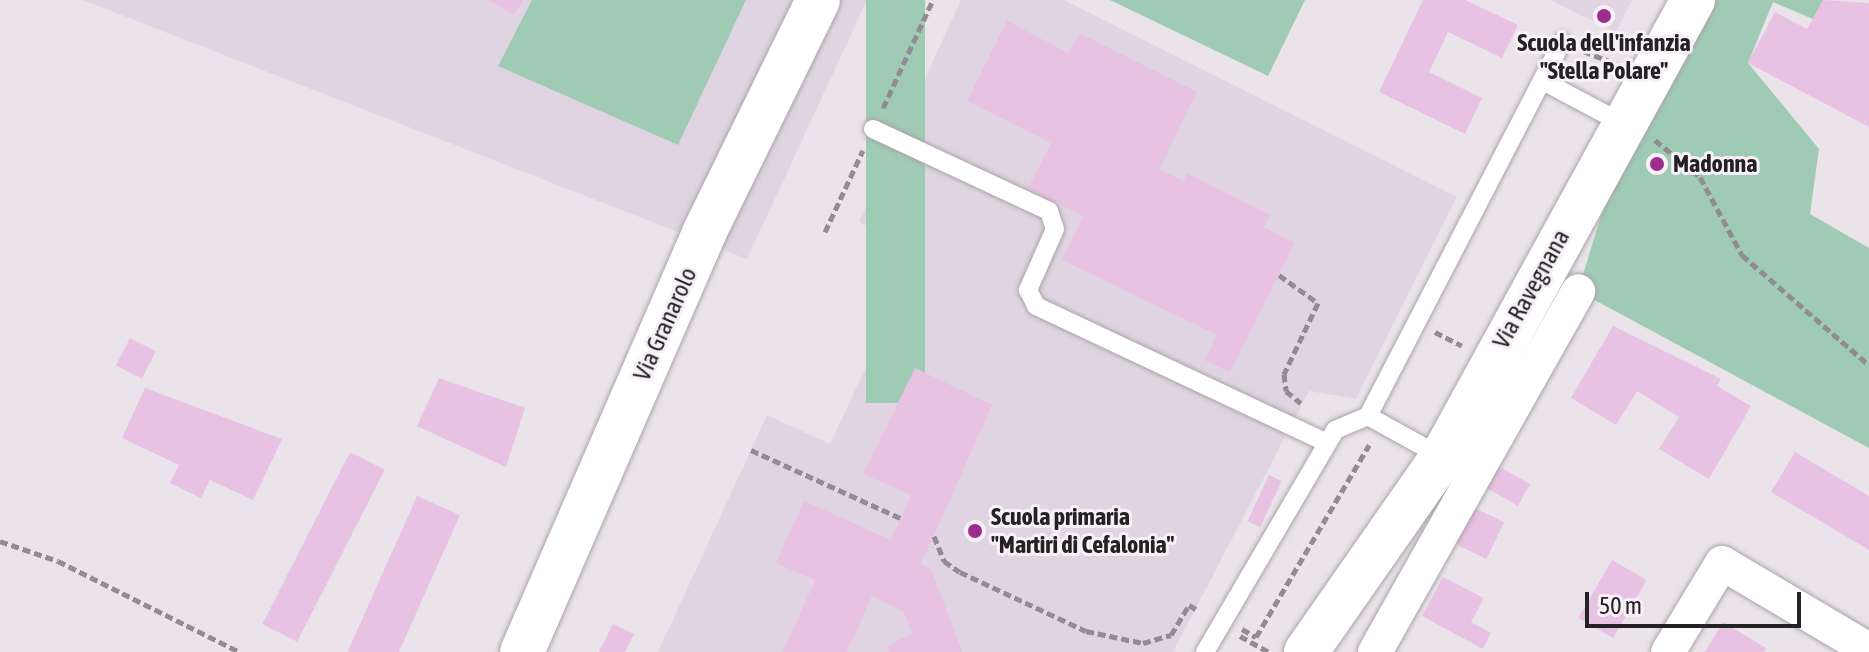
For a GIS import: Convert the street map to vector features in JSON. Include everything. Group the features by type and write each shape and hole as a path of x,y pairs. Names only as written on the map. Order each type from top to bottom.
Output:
{"main road":[{"name":"Via Granarolo","path":"522,652 704,233 818,0"},
{"name":"Via Ravegnana","path":"1306,652 1408,510 1458,466 1622,123 1693,0"},
{"name":"Via Ravegnana","path":"1330,652 1408,510"}],"street":[{"name":"Via Ravegnana","path":"1375,652 1458,466 1578,291"},
{"path":"1668,652 1722,563 1869,650"}],"lane":[{"path":"1205,652 1335,430 1368,416 1562,42"},
{"path":"1543,81 1622,123"},
{"path":"873,129 1049,211 1055,229 1028,290 1036,306 1327,443"},
{"path":"1368,416 1458,466"}],"path":[{"path":"1562,42 1616,65"},
{"path":"1622,123 1664,145 1700,177 1742,255 1869,365"},
{"path":"1279,275 1315,294 1318,303 1284,374 1286,391 1302,404"},
{"path":"1431,330 1463,347"},
{"path":"1269,652 1231,630 1234,624 1256,637 1369,445"},
{"path":"751,450 900,518"},
{"path":"934,536 944,561 960,572 1086,631 1143,643 1171,635 1189,605 1196,609"},
{"path":"0,541 58,561 240,652"}],"shaded area":[{"path":"83,0 867,0 747,259"},
{"path":"961,0 1064,0 1457,197 1356,399 1309,391 1173,652 658,652 767,415 830,444 920,252 859,222"},
{"name":"Scuola dell'infanzia \"Stella Polare\"","path":"1550,0 1632,0 1616,32"}],"green space":[{"path":"532,0 746,0 678,145 498,66"},
{"path":"866,0 925,0 925,403 866,403"},
{"path":"1110,0 1305,0 1268,76"},
{"path":"1716,0 1823,0 1813,19 1773,2 1748,63 1819,149 1810,214 1869,248 1869,448 1578,291 1621,151"}],"building":[{"path":"488,0 523,0 514,15"},
{"path":"1423,0 1465,0 1518,25 1502,58 1448,32 1429,72 1482,98 1465,134 1379,92"},
{"path":"1823,0 1869,3 1869,127 1748,63 1775,12 1807,29"},
{"path":"1007,21 1069,53 1079,33 1197,92 1159,169 1184,181 1187,173 1270,215 1264,227 1295,243 1230,372 1205,360 1217,335 1062,260 1083,216 1028,188 1051,143 967,101"},
{"path":"1613,326 1721,379 1717,386 1751,406 1709,479 1659,449 1679,417 1637,391 1616,425 1571,398"},
{"path":"130,338 156,351 142,379 116,366"},
{"path":"915,368 992,405 921,564 931,568 962,652 889,652 887,646 912,633 904,612 872,596 847,652 783,652 815,580 776,563 804,501 891,540 911,495 863,474"},
{"path":"439,378 525,408 506,467 417,426"},
{"path":"145,388 282,439 253,500 210,480 201,498 170,483 179,465 122,438"},
{"path":"350,452 385,470 297,642 262,624"},
{"path":"1795,452 1869,496 1869,550 1771,492"},
{"path":"1496,465 1530,484 1518,506 1484,487"},
{"path":"1269,475 1282,481 1260,527 1247,521"},
{"path":"417,496 460,515 399,652 348,651"},
{"path":"1471,506 1504,522 1486,559 1453,543"},
{"path":"1612,560 1647,580 1613,638 1578,618"},
{"path":"1443,577 1484,598 1471,622 1491,633 1483,649 1422,616"},
{"path":"1723,622 1766,648 1764,652 1705,652"},
{"path":"613,624 634,634 625,652 599,652"}],"place":[{"name":"Scuola dell'infanzia \"Stella Polare\"","path":"1604,16"},
{"name":"Madonna","path":"1657,164"},
{"name":"Scuola primaria \"Martiri di Cefalonia\"","path":"975,531"}]}
